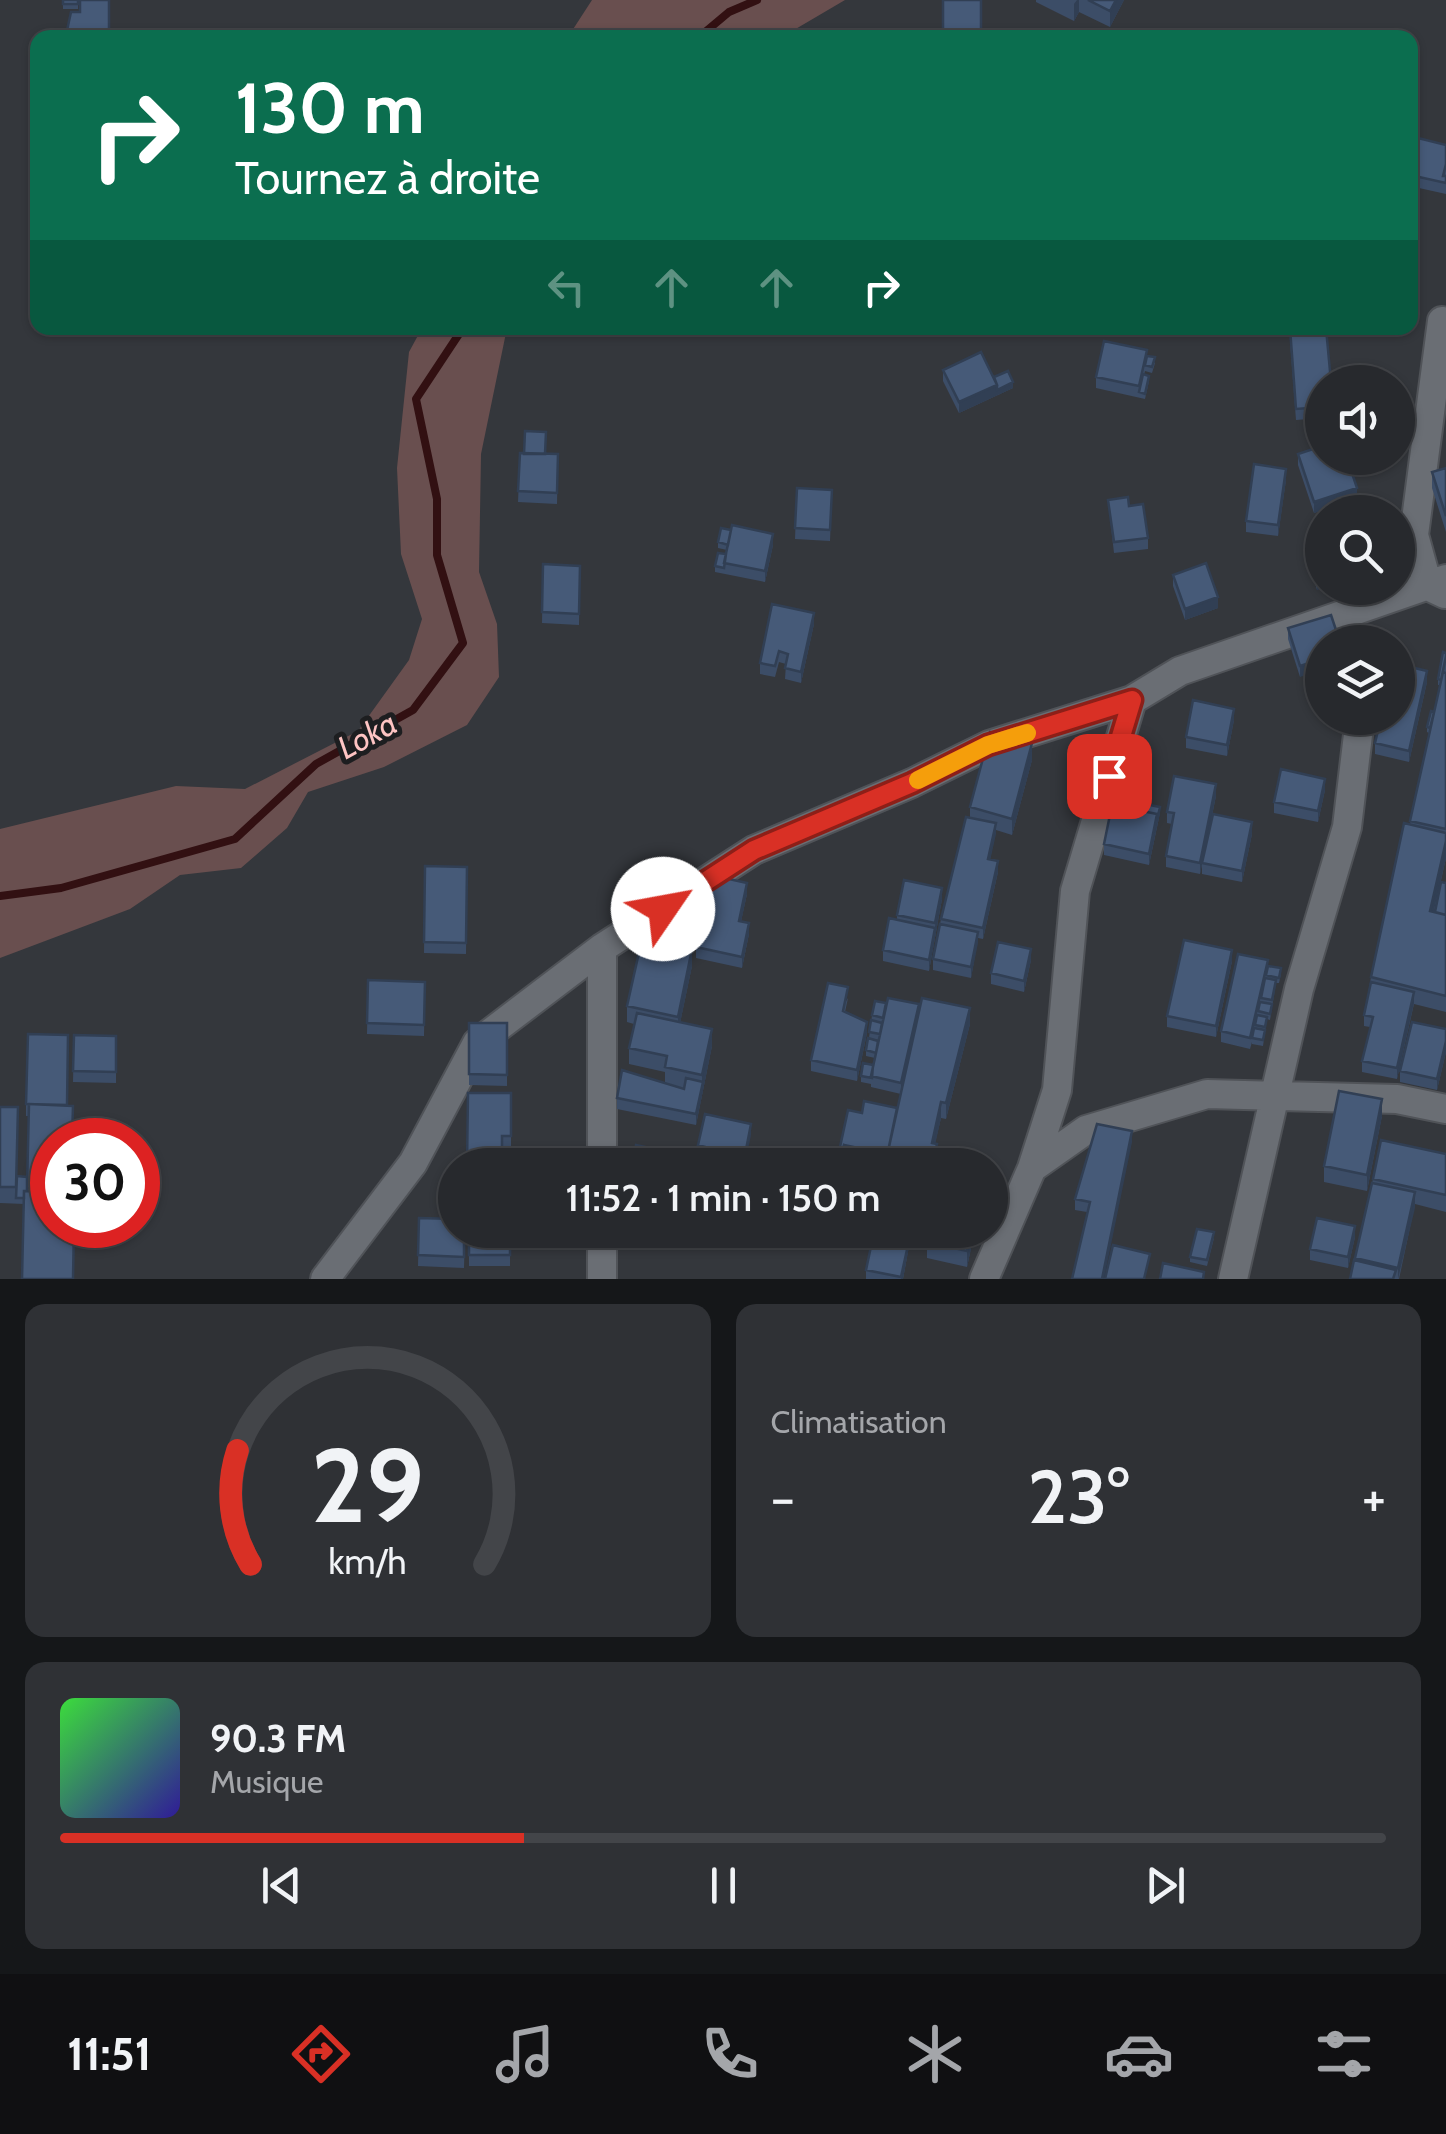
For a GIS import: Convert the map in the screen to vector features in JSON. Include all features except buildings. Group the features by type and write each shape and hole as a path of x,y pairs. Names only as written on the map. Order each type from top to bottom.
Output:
{"street":[{"path":"325,1279 413,1162 477,1043 602,948 754,850 912,783 988,745 1132,700 1180,671 1440,586 1414,535 1442,320"},
{"path":"984,1279 1032,1168 1057,1090 1075,891 1132,700"},
{"path":"1233,1279 1299,989 1348,827 1358,735"},
{"path":"602,948 602,1148"},
{"path":"1032,1168 1086,1130 1207,1094 1397,1100 1446,1108"},
{"path":"602,1248 602,1279"}],"shaded area":[{"path":"592,0 845,0 794,30 573,30"},
{"path":"418,335 506,335 481,454 479,572 497,624 499,677 467,725 384,767 308,792 287,828 241,868 180,875 130,909 0,958 0,829 176,786 245,789 358,731 409,660 422,619 401,554 397,468 409,352"}],"waterway":[{"name":"Loka","path":"708,30 729,12 757,0"},
{"name":"Loka","path":"0,896 61,888 235,839 316,764 413,710 463,643 437,555 437,499 416,399 458,335"}],"slow traffic":[{"path":"918,780 988,745 1027,733"}],"route":[{"path":"663,909 754,850 912,783 988,745 1132,700 1109,776"}]}
